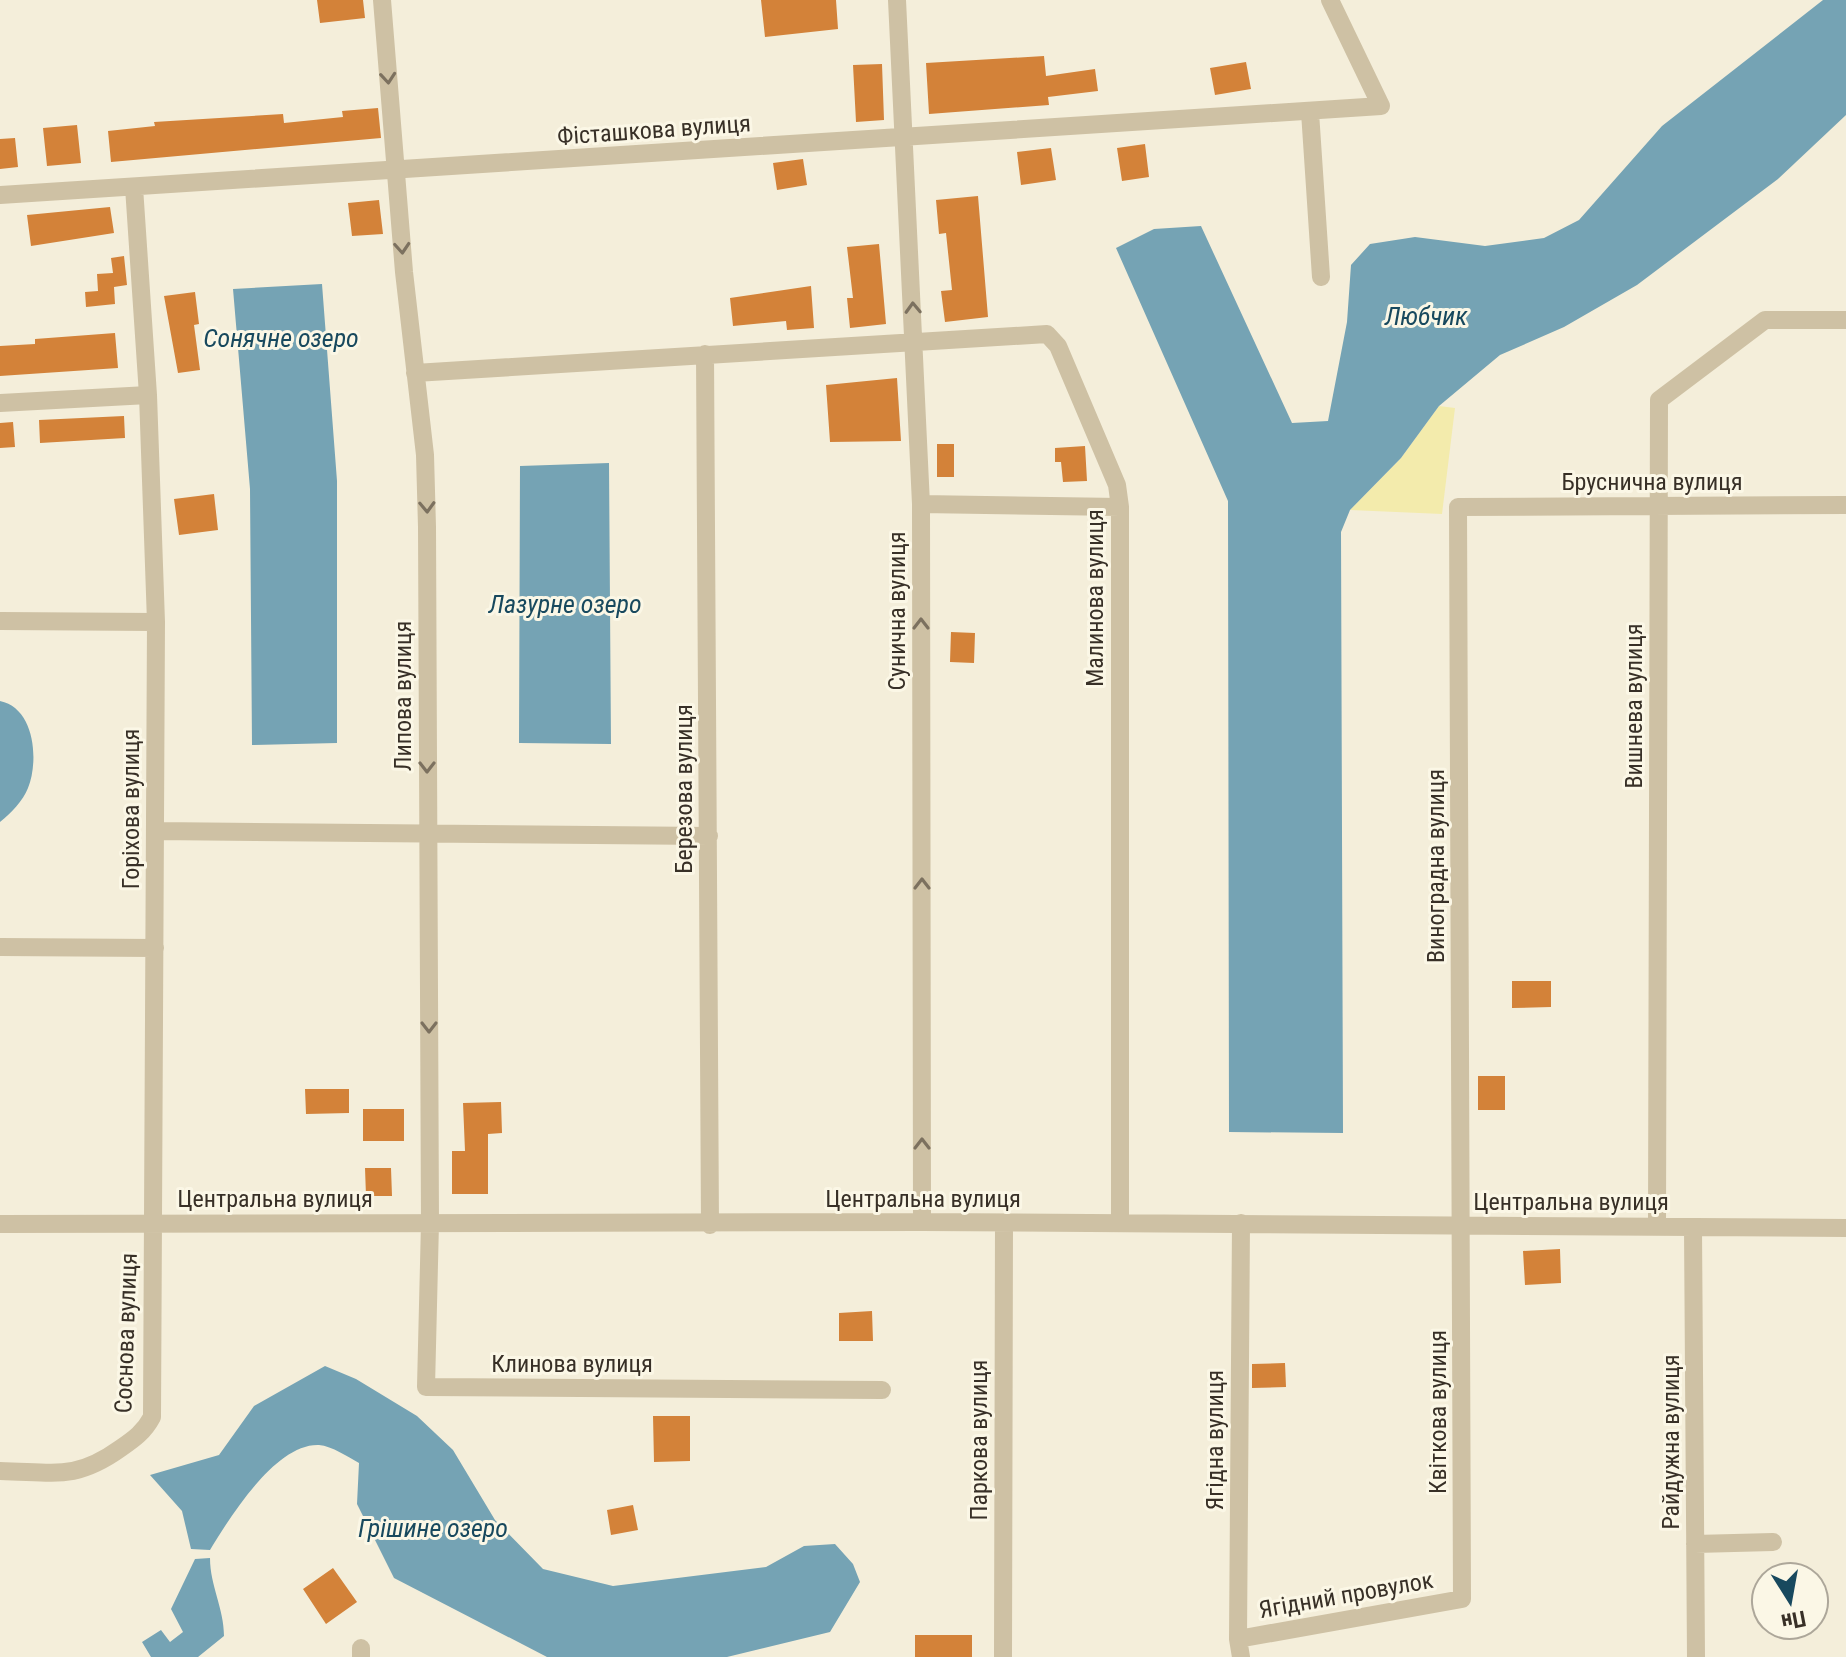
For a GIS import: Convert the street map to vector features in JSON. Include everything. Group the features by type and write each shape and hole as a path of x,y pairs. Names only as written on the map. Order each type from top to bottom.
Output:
{"street":[{"name":"Липова вулиця","path":"382,0 425,455 430,1223"},
{"name":"Сунична вулиця","path":"897,0 906,137 921,504 922,1222"},
{"name":"Фісташкова вулиця","path":"0,195 1381,106 1330,0"},
{"path":"1310,112 1321,277"},
{"name":"Горіхова вулиця","path":"134,187 148,395 156,622 154,1223"},
{"name":"Вишнева вулиця","path":"1657,1227 1659,400 1765,320 1846,320"},
{"name":"Малинова вулиця","path":"415,373 1047,334 1058,346 1117,485 1120,507 1120,1223"},
{"name":"Березова вулиця","path":"705,354 710,1225"},
{"path":"0,403 148,395"},
{"path":"921,504 1120,507"},
{"name":"Бруснична вулиця","path":"1458,507 1846,505"},
{"name":"Виноградна вулиця","path":"1458,507 1462,1226"},
{"path":"0,621 156,622"},
{"path":"156,831 709,836"},
{"path":"0,947 155,948"},
{"name":"Центральна вулиця","path":"0,1224 710,1225 922,1222 1846,1228"},
{"name":"Соснова вулиця","path":"0,1471 77,1472 93,1468 144,1431 152,1417 154,1223"},
{"name":"Клинова вулиця","path":"430,1223 426,1387 882,1390"},
{"name":"Паркова вулиця","path":"1003,1657 1004,1223"},
{"name":"Ягідна вулиця","path":"1240,1648 1241,1223"},
{"name":"Квіткова вулиця","path":"1462,1226 1462,1599"},
{"name":"Райдужна вулиця","path":"1693,1228 1696,1657"},
{"path":"1695,1544 1773,1542"},
{"name":"Ягідний провулок","path":"1240,1648 1462,1599"}],"sand":[{"path":"1439,406 1455,408 1442,514 1350,510 1401,458"}],"water":[{"name":"Любчик","path":"1823,0 1846,0 1846,115 1778,179 1637,285 1564,327 1500,355 1439,406 1401,458 1350,510 1341,532 1343,1133 1229,1132 1228,501 1116,248 1154,229 1201,226 1292,423 1328,421 1347,322 1351,265 1370,244 1415,237 1485,246 1544,238 1579,220 1662,126"},
{"name":"Сонячне озеро","path":"322,284 337,481 337,743 252,745 250,489 233,289"},
{"name":"Лазурне озеро","path":"609,463 611,744 519,743 520,466"},
{"path":"0,701 12,706 27,724 33,764 26,793 0,822"},
{"name":"Грішине озеро","path":"325,1366 356,1379 417,1416 453,1450 495,1520 543,1569 613,1586 766,1567 804,1546 835,1544 853,1564 860,1582 830,1632 727,1657 547,1657 394,1578 357,1504 359,1463 319,1445 287,1456 271,1469 229,1519 210,1550 191,1549 182,1511 150,1475 219,1455 254,1406"},
{"path":"210,1558 224,1636 198,1657 151,1657 142,1642 161,1630 170,1642 183,1632 171,1609 195,1559"}],"building":[{"path":"317,0 363,0 365,18 320,23"},
{"path":"761,0 836,0 838,29 765,37"},
{"path":"1044,56 1046,76 1095,69 1098,91 1048,97 1049,105 929,114 926,63"},
{"path":"1246,62 1251,89 1215,95 1210,68"},
{"path":"882,64 884,120 856,122 853,65"},
{"path":"378,108 381,138 111,162 108,131 155,126 154,122 283,114 284,123 343,117 342,111"},
{"path":"77,125 81,163 47,166 43,128"},
{"path":"15,138 18,167 0,169 0,139"},
{"path":"1145,144 1149,177 1122,181 1117,148"},
{"path":"1051,148 1056,180 1021,185 1017,152"},
{"path":"803,159 807,185 777,190 773,163"},
{"path":"978,196 988,317 945,322 941,291 952,290 946,233 939,234 936,200"},
{"path":"379,200 383,234 352,236 348,203"},
{"path":"110,207 114,233 31,246 27,215"},
{"path":"879,244 886,324 850,328 847,298 853,298 847,247"},
{"path":"124,256 127,285 114,287 115,304 86,307 85,292 98,291 97,274 113,273 111,258"},
{"path":"811,286 814,328 787,330 786,321 733,326 730,298"},
{"path":"195,292 199,324 194,325 200,370 178,373 164,296"},
{"path":"115,333 118,368 0,376 0,346 35,344 35,339"},
{"path":"897,378 901,441 830,442 826,385"},
{"path":"124,416 125,438 40,443 39,420"},
{"path":"13,422 15,447 0,448 0,423"},
{"path":"937,444 954,444 954,477 937,477"},
{"path":"1085,446 1087,481 1063,482 1061,462 1055,462 1055,448"},
{"path":"214,494 218,530 179,535 174,499"},
{"path":"951,632 975,633 974,663 950,662"},
{"path":"1512,981 1551,981 1551,1007 1512,1008"},
{"path":"1478,1076 1505,1076 1505,1110 1478,1110"},
{"path":"305,1089 349,1089 349,1113 306,1114"},
{"path":"501,1102 502,1133 488,1134 488,1194 452,1194 452,1151 465,1151 463,1103"},
{"path":"363,1109 404,1109 404,1141 363,1141"},
{"path":"365,1168 391,1168 392,1196 366,1196"},
{"path":"1560,1249 1561,1283 1525,1285 1523,1251"},
{"path":"872,1311 873,1341 839,1341 839,1313"},
{"path":"1285,1363 1286,1387 1252,1388 1252,1364"},
{"path":"653,1416 690,1416 690,1461 654,1462"},
{"path":"633,1505 638,1530 611,1535 607,1510"},
{"path":"333,1568 357,1602 326,1624 303,1589"},
{"path":"915,1635 972,1635 972,1657 915,1657"}]}
